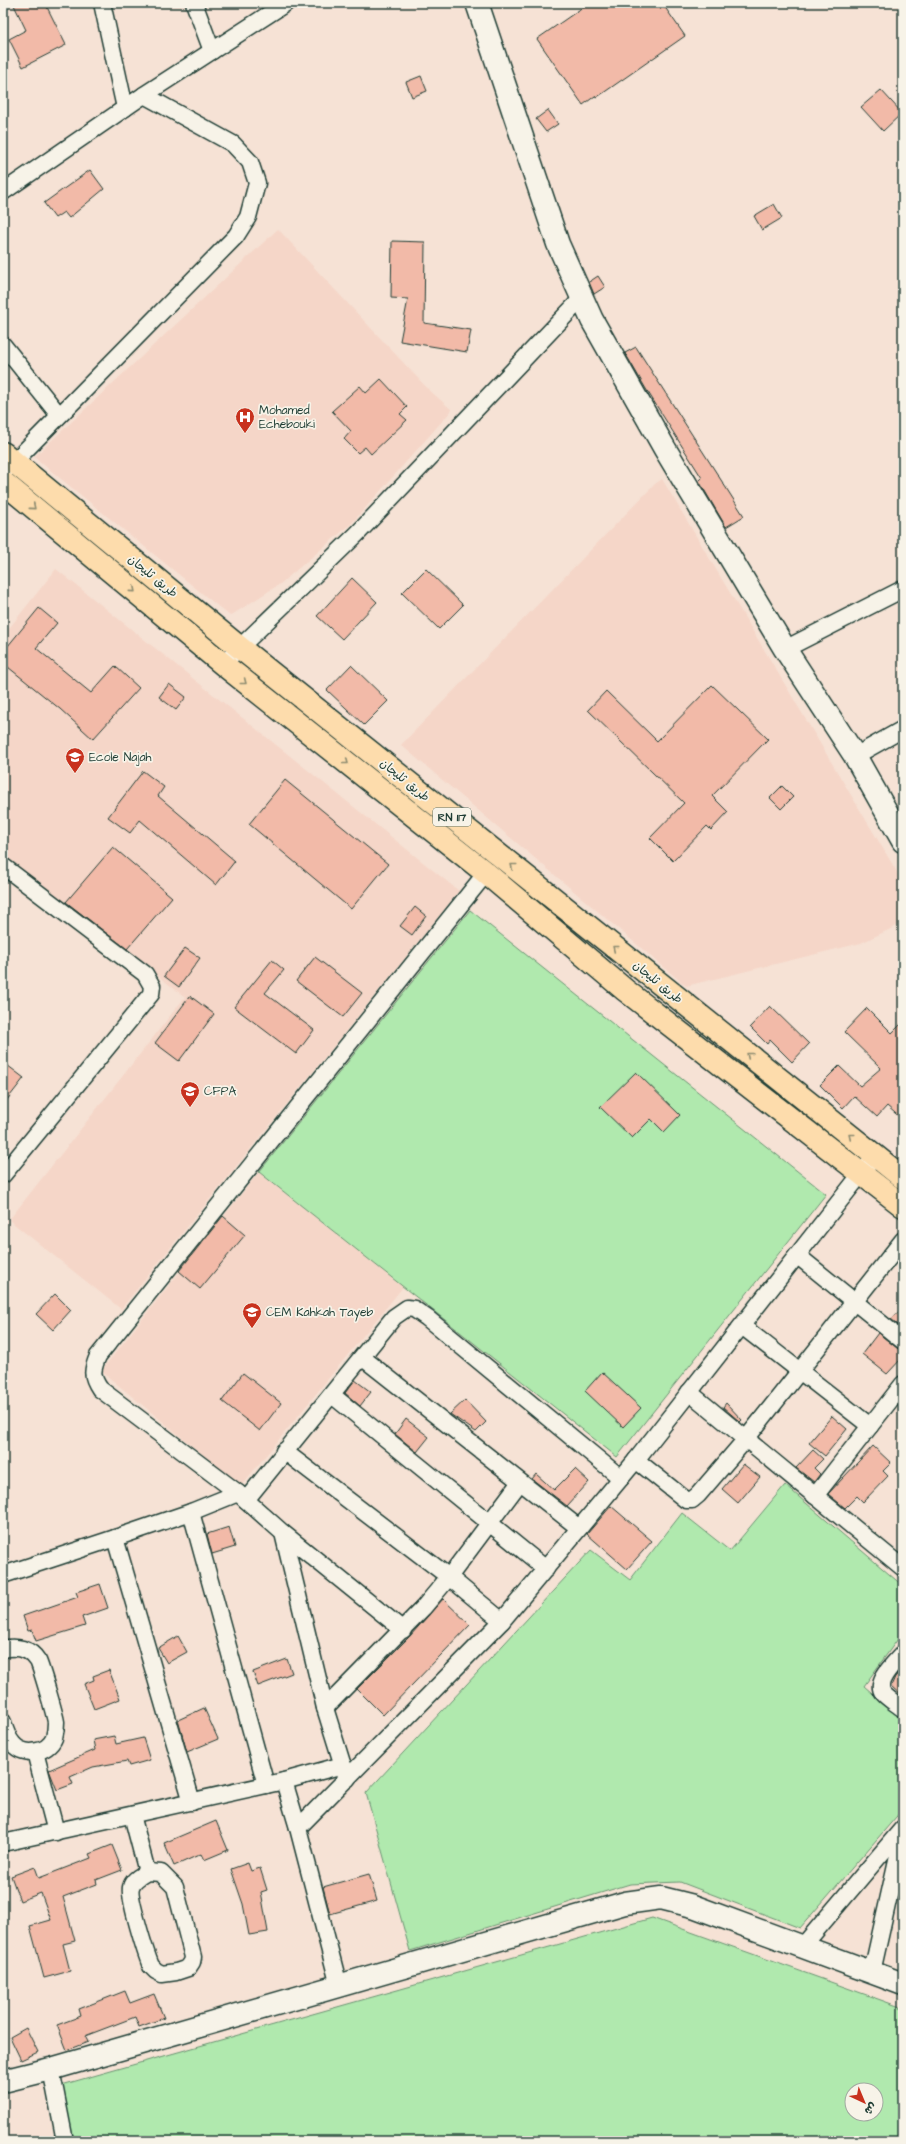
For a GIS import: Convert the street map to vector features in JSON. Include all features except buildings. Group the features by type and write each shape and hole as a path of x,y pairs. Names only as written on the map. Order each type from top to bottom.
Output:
{"main road":[{"name":"طريق ثليجان","path":"6,462 903,1178"},
{"name":"طريق ثليجان","path":"3,482 224,665 486,873 626,990 903,1206"}],"street":[{"path":"102,3 125,108"},
{"path":"194,3 212,51"},
{"path":"3,192 144,95 286,3"},
{"path":"477,3 558,244 582,298 665,449 785,649 855,756 903,841"},
{"path":"6,462 59,414 236,236 248,217 257,183 250,162 233,144 144,95"},
{"path":"224,665 239,647 357,534 582,298"},
{"path":"3,345 59,414"},
{"path":"785,649 903,589"},
{"path":"855,756 903,729"},
{"path":"3,866 145,974 152,986 151,994 3,1175"},
{"path":"403,1630 283,1533 242,1496 100,1389 94,1379 92,1369 98,1356 486,873"},
{"path":"298,1828 345,1772 502,1621 636,1460 798,1256 875,1156"},
{"path":"636,1460 686,1500 692,1500 746,1439 903,1240"},
{"path":"798,1256 903,1340"},
{"path":"3,1575 242,1496 284,1451 332,1395 401,1310 407,1308 414,1309 620,1478"},
{"path":"742,1326 870,1426"},
{"path":"363,1358 579,1528"},
{"path":"815,1496 903,1384"},
{"path":"689,1392 903,1568"},
{"path":"332,1395 546,1569"},
{"path":"284,1451 449,1577 502,1621"},
{"path":"326,1708 403,1630 449,1577 520,1482"},
{"path":"191,1512 266,1785"},
{"path":"283,1533 326,1708 345,1772"},
{"path":"115,1538 192,1802"},
{"path":"3,1649 11,1647 24,1649 38,1661 56,1723 54,1738 47,1746 35,1752 22,1750 14,1745 6,1733 3,1722"},
{"path":"903,1653 881,1681 884,1693 903,1709"},
{"path":"35,1752 56,1832"},
{"path":"3,1844 284,1781 345,1772"},
{"path":"284,1781 298,1828 339,1986"},
{"path":"132,1815 147,1872"},
{"path":"802,1947 903,1828"},
{"path":"872,1972 898,1876 903,1833"},
{"path":"147,1872 161,1873 175,1887 193,1957 188,1968 162,1974 156,1971 148,1960 131,1899 131,1887 136,1879 147,1872"},
{"path":"3,2081 51,2069 625,1903 661,1898 693,1906 903,1984"},
{"path":"51,2069 65,2141"}],"shaded area":[{"name":"Mohamed Echebouki","path":"278,229 429,390 452,410 352,523 280,584 230,616 34,457"},
{"path":"662,479 903,882 903,923 861,943 686,986 401,745 655,484"},
{"name":"CFPA","path":"56,569 459,891 121,1309 9,1220 185,997 3,855 3,636"},
{"name":"CEM Kahkah Tayeb","path":"259,1172 403,1287 241,1486 101,1371"}],"green space":[{"path":"470,910 826,1194 617,1457 259,1172"},
{"path":"785,1485 903,1586 903,1632 864,1686 903,1720 903,1809 800,1928 680,1882 630,1884 410,1951 366,1793 591,1550 630,1580 682,1513 730,1551"},
{"path":"652,1918 903,2008 903,2141 69,2141 58,2086"}],"place":[{"name":"Mohamed Echebouki","path":"245,434"},
{"name":"Ecole Najah","path":"75,774"},
{"name":"CFPA","path":"190,1108"},
{"name":"CEM Kahkah Tayeb","path":"252,1329"}]}
